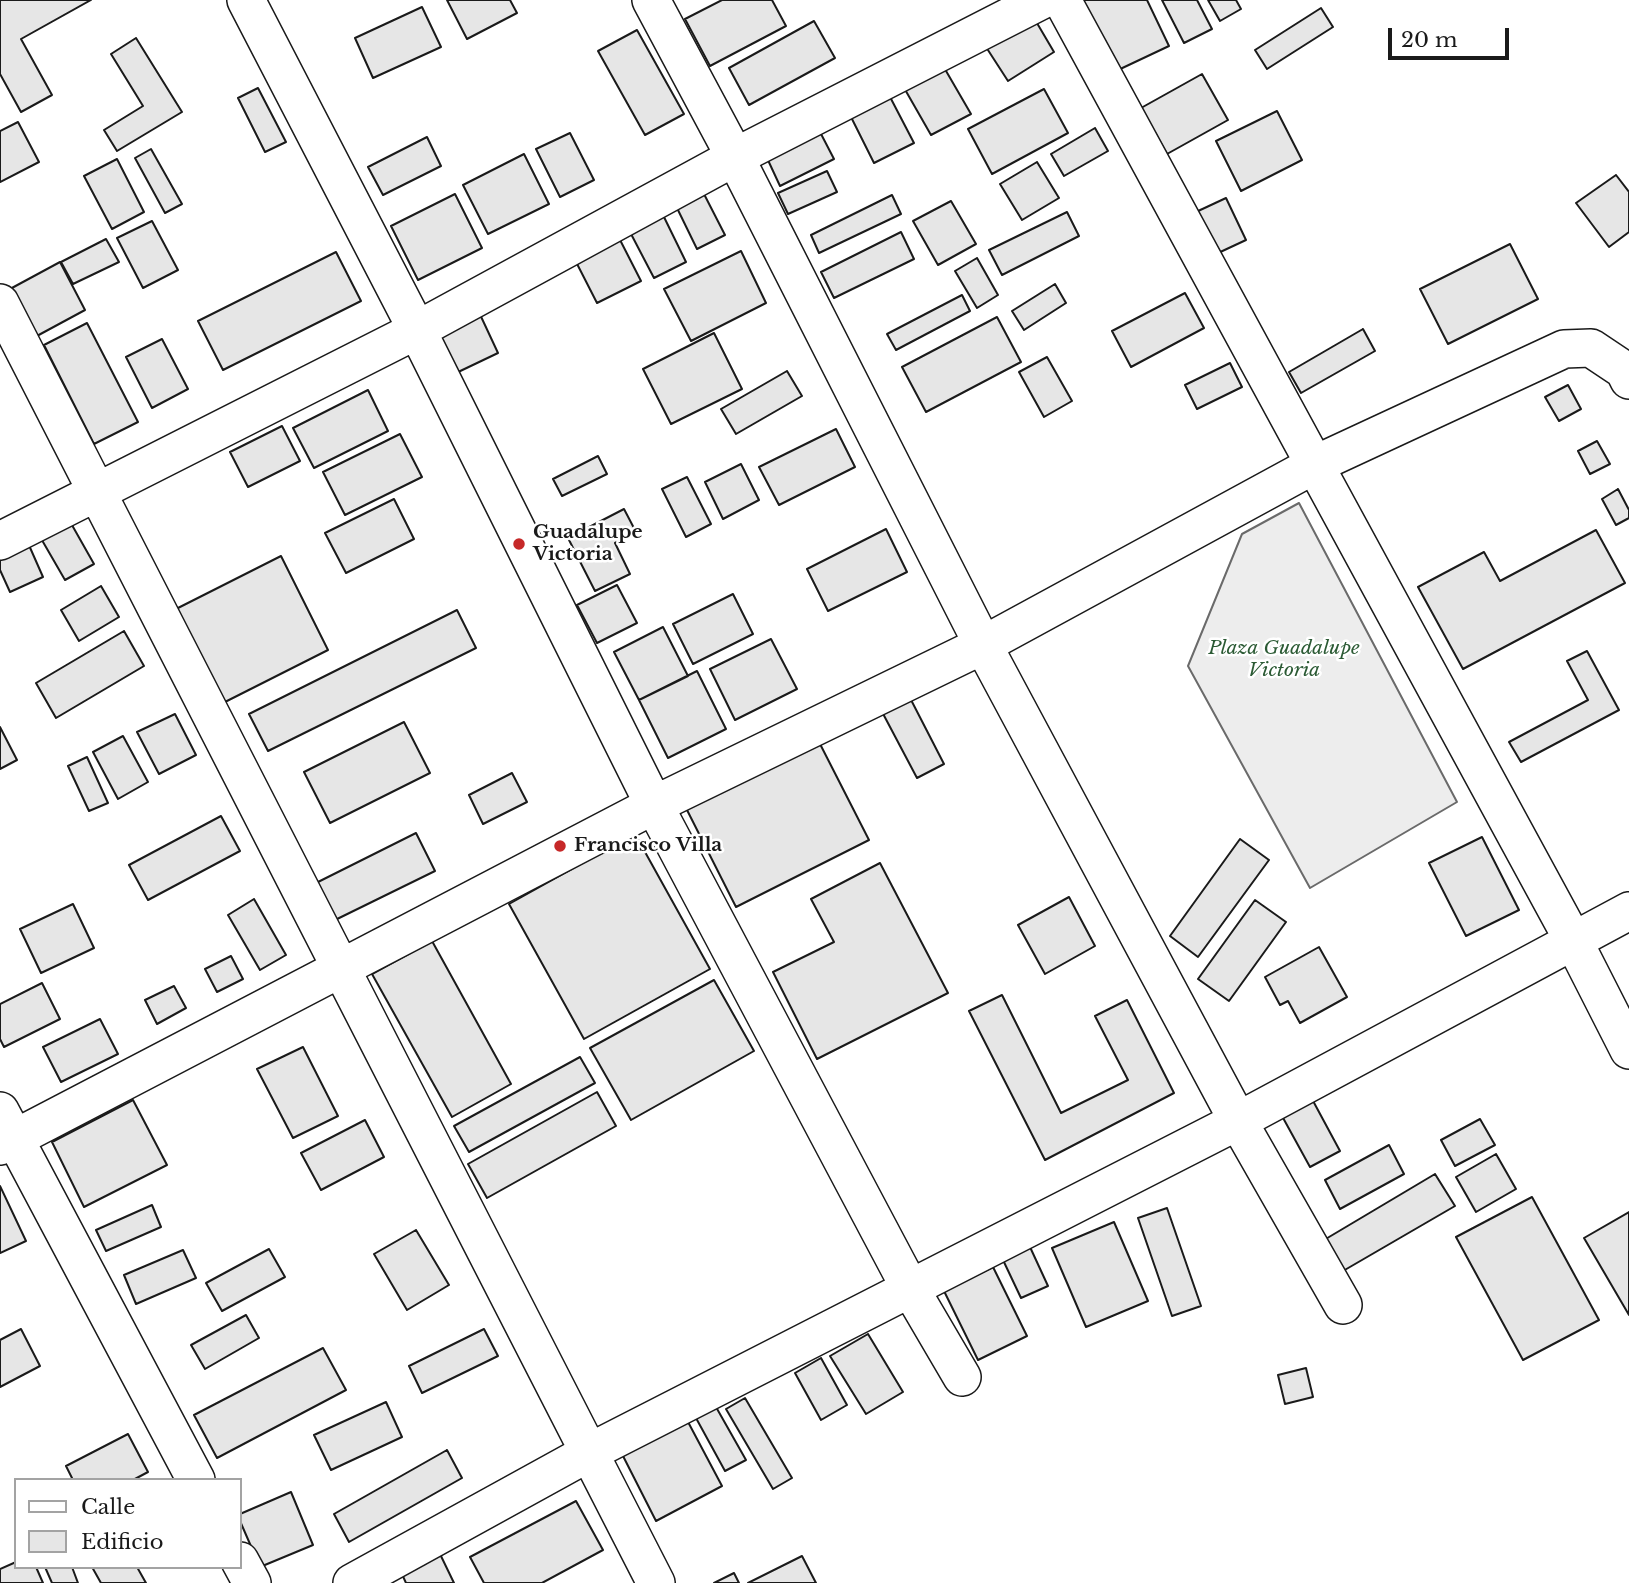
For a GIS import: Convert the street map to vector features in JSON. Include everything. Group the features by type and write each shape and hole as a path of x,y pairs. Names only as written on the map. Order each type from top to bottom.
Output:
{"street":[{"path":"246,0 416,330 654,805 911,1290 962,1377"},
{"path":"651,0 735,157 983,645 1238,1121 1343,1305"},
{"path":"0,541 416,330 735,157 1042,0"},
{"path":"1062,0 1573,940 1629,1050"},
{"path":"0,303 656,1583"},
{"path":"195,1478 4,1132 341,971 654,805 983,645 1314,466 1564,349 1591,348 1623,370 1629,380"},
{"path":"352,1583 590,1451 911,1290 1238,1121 1629,911"},
{"path":"242,1565 252,1583"}],"shaded area":[{"name":"Plaza Guadalupe Victoria","path":"1299,503 1457,802 1310,888 1188,666 1242,534"}],"building":[{"path":"0,0 91,0 21,39 52,95 21,112 0,74"},
{"path":"447,0 510,0 517,13 467,39"},
{"path":"722,0 772,0 786,26 710,66 685,19"},
{"path":"1080,0 1147,0 1169,46 1116,71"},
{"path":"1162,0 1197,0 1212,29 1184,43"},
{"path":"1208,0 1236,0 1241,9 1220,21"},
{"path":"422,7 441,47 373,78 355,38"},
{"path":"1321,8 1333,27 1267,69 1255,50"},
{"path":"1034,18 1054,52 1008,81 986,47"},
{"path":"814,21 835,58 749,105 729,68"},
{"path":"637,30 684,114 645,135 598,51"},
{"path":"136,38 182,112 117,151 104,130 143,106 111,54"},
{"path":"942,64 971,114 931,135 903,86"},
{"path":"1202,74 1228,120 1167,154 1141,108"},
{"path":"258,88 286,142 265,152 238,98"},
{"path":"1044,89 1068,133 992,174 968,129"},
{"path":"889,95 914,143 874,163 850,115"},
{"path":"1277,111 1302,160 1241,191 1216,141"},
{"path":"18,122 39,162 0,182 0,131"},
{"path":"1095,128 1108,151 1064,176 1051,154"},
{"path":"820,132 834,159 780,186 767,158"},
{"path":"570,133 594,180 560,197 536,149"},
{"path":"427,137 441,166 383,195 368,167"},
{"path":"151,149 182,204 165,213 135,158"},
{"path":"524,154 549,204 488,234 463,185"},
{"path":"117,159 144,212 112,229 84,176"},
{"path":"1037,162 1059,198 1022,220 1000,184"},
{"path":"827,171 837,192 788,214 778,193"},
{"path":"1616,175 1629,192 1629,232 1609,247 1576,203"},
{"path":"455,194 482,248 418,280 391,226"},
{"path":"704,194 725,235 697,249 677,208"},
{"path":"892,195 901,214 819,253 811,235"},
{"path":"1226,198 1246,240 1216,254 1196,212"},
{"path":"951,201 976,244 938,265 913,221"},
{"path":"1067,212 1079,236 1002,275 989,250"},
{"path":"663,215 686,262 654,278 630,232"},
{"path":"152,221 178,270 143,288 117,238"},
{"path":"901,232 914,259 834,298 821,272"},
{"path":"617,234 641,281 597,303 573,256"},
{"path":"106,239 119,262 73,284 61,262"},
{"path":"1510,244 1538,299 1448,344 1420,289"},
{"path":"741,251 766,303 691,341 664,289"},
{"path":"336,252 361,301 223,370 198,321"},
{"path":"977,258 998,295 977,308 955,271"},
{"path":"60,262 85,310 35,337 10,289"},
{"path":"1055,284 1066,303 1024,330 1012,311"},
{"path":"1185,293 1204,328 1131,367 1112,331"},
{"path":"962,295 970,311 896,350 887,334"},
{"path":"477,308 498,353 454,374 432,330"},
{"path":"997,317 1021,362 926,412 902,367"},
{"path":"87,323 138,422 94,444 44,345"},
{"path":"1363,329 1375,351 1301,393 1289,372"},
{"path":"714,333 742,389 671,424 643,369"},
{"path":"162,339 188,389 152,408 126,357"},
{"path":"1047,357 1072,401 1044,417 1019,372"},
{"path":"1230,363 1242,387 1197,409 1185,385"},
{"path":"787,371 802,396 736,434 721,409"},
{"path":"1568,385 1581,409 1559,421 1545,397"},
{"path":"368,390 388,431 314,468 293,428"},
{"path":"282,426 300,461 248,487 230,452"},
{"path":"836,429 855,467 779,505 759,467"},
{"path":"400,434 422,477 345,515 323,472"},
{"path":"1597,441 1610,464 1590,474 1578,451"},
{"path":"598,456 607,474 562,496 553,479"},
{"path":"741,464 759,500 723,519 705,482"},
{"path":"687,477 711,524 686,537 662,489"},
{"path":"1618,489 1629,510 1629,518 1616,525 1602,499"},
{"path":"394,499 414,539 346,573 325,533"},
{"path":"624,509 636,532 615,543 630,574 595,591 568,538"},
{"path":"68,518 94,564 65,580 39,535"},
{"path":"886,529 907,572 828,611 807,569"},
{"path":"1596,530 1625,583 1463,669 1418,587 1484,552 1500,581"},
{"path":"28,543 43,577 10,592 0,570 0,556"},
{"path":"281,556 328,650 221,704 174,610"},
{"path":"617,585 637,623 597,643 577,605"},
{"path":"101,586 119,617 79,641 61,610"},
{"path":"733,594 753,634 693,664 673,624"},
{"path":"457,610 476,648 268,751 249,714"},
{"path":"663,627 688,676 639,700 614,652"},
{"path":"124,631 144,666 56,718 36,683"},
{"path":"771,639 797,689 735,720 710,669"},
{"path":"1587,651 1619,710 1521,762 1509,742 1588,700 1567,661"},
{"path":"697,671 726,729 668,758 639,700"},
{"path":"908,694 944,764 917,778 880,708"},
{"path":"175,714 196,755 159,774 137,732"},
{"path":"404,722 430,773 330,823 304,772"},
{"path":"0,727 17,760 0,769"},
{"path":"123,736 148,782 118,799 93,752"},
{"path":"818,740 869,840 736,907 686,808"},
{"path":"87,757 108,803 89,811 68,766"},
{"path":"512,773 527,802 483,824 469,795"},
{"path":"221,816 240,851 148,900 129,865"},
{"path":"416,833 435,871 331,922 312,885"},
{"path":"635,834 710,969 584,1039 509,904"},
{"path":"1482,837 1519,910 1466,936 1429,863"},
{"path":"1240,839 1269,860 1198,957 1170,936"},
{"path":"880,863 948,993 817,1059 773,972 834,942 811,899"},
{"path":"1069,897 1095,946 1045,974 1018,925"},
{"path":"254,899 286,955 260,970 228,915"},
{"path":"1255,900 1286,922 1229,1001 1198,979"},
{"path":"73,904 94,948 41,973 20,929"},
{"path":"432,941 511,1084 452,1117 372,974"},
{"path":"1319,947 1347,997 1300,1023 1288,1001 1280,1005 1265,977"},
{"path":"231,956 243,979 217,992 205,969"},
{"path":"714,980 754,1051 631,1120 590,1048"},
{"path":"42,983 60,1019 4,1047 0,1039 0,1004"},
{"path":"174,986 186,1008 157,1024 145,1000"},
{"path":"1002,995 1061,1113 1128,1080 1095,1016 1127,1000 1174,1093 1045,1160 969,1011"},
{"path":"100,1019 118,1054 61,1082 43,1047"},
{"path":"303,1047 338,1116 293,1138 257,1069"},
{"path":"580,1057 595,1083 469,1152 454,1126"},
{"path":"597,1092 616,1126 487,1198 468,1164"},
{"path":"1312,1099 1340,1151 1310,1167 1282,1116"},
{"path":"133,1100 167,1165 84,1207 52,1142"},
{"path":"1480,1119 1495,1145 1455,1166 1441,1140"},
{"path":"365,1120 384,1157 321,1190 301,1153"},
{"path":"1389,1145 1404,1174 1340,1209 1325,1180"},
{"path":"1496,1154 1516,1189 1476,1212 1456,1177"},
{"path":"1435,1174 1455,1206 1343,1271 1324,1240"},
{"path":"0,1186 26,1241 0,1253"},
{"path":"1532,1197 1599,1320 1523,1360 1456,1237"},
{"path":"152,1205 161,1227 106,1251 96,1230"},
{"path":"1167,1208 1201,1306 1172,1316 1138,1218"},
{"path":"1629,1212 1629,1315 1584,1238"},
{"path":"1114,1222 1148,1301 1086,1327 1052,1248"},
{"path":"416,1230 449,1285 407,1310 374,1254"},
{"path":"1030,1247 1048,1286 1021,1298 1003,1260"},
{"path":"269,1249 285,1277 222,1311 206,1283"},
{"path":"183,1250 196,1278 136,1304 124,1275"},
{"path":"993,1267 1027,1336 978,1360 944,1291"},
{"path":"246,1315 259,1338 205,1369 191,1345"},
{"path":"21,1329 40,1366 0,1387 0,1340"},
{"path":"484,1329 498,1356 422,1393 409,1366"},
{"path":"868,1334 903,1392 866,1414 830,1356"},
{"path":"323,1348 346,1390 217,1458 194,1415"},
{"path":"821,1358 847,1405 821,1420 795,1373"},
{"path":"1306,1368 1313,1397 1285,1404 1278,1375"},
{"path":"745,1398 792,1478 773,1489 726,1409"},
{"path":"386,1402 402,1437 331,1470 314,1435"},
{"path":"716,1407 746,1460 725,1471 696,1418"},
{"path":"687,1420 722,1486 656,1521 622,1454"},
{"path":"128,1434 148,1472 137,1478 72,1478 66,1466"},
{"path":"447,1450 462,1478 349,1542 334,1514"},
{"path":"291,1492 313,1545 260,1567 242,1526 242,1513"},
{"path":"576,1501 603,1550 542,1583 484,1583 470,1557"},
{"path":"440,1554 454,1583 406,1583 401,1572"},
{"path":"802,1556 816,1583 748,1583"},
{"path":"14,1563 14,1569 37,1569 43,1583 0,1583 0,1569"},
{"path":"46,1569 73,1569 78,1583 52,1583"},
{"path":"93,1569 138,1569 146,1583 101,1583"},
{"path":"734,1573 739,1583 714,1583"}],"place":[{"name":"Guadalupe Victoria","path":"519,544"},
{"name":"Francisco Villa","path":"560,846"}]}
